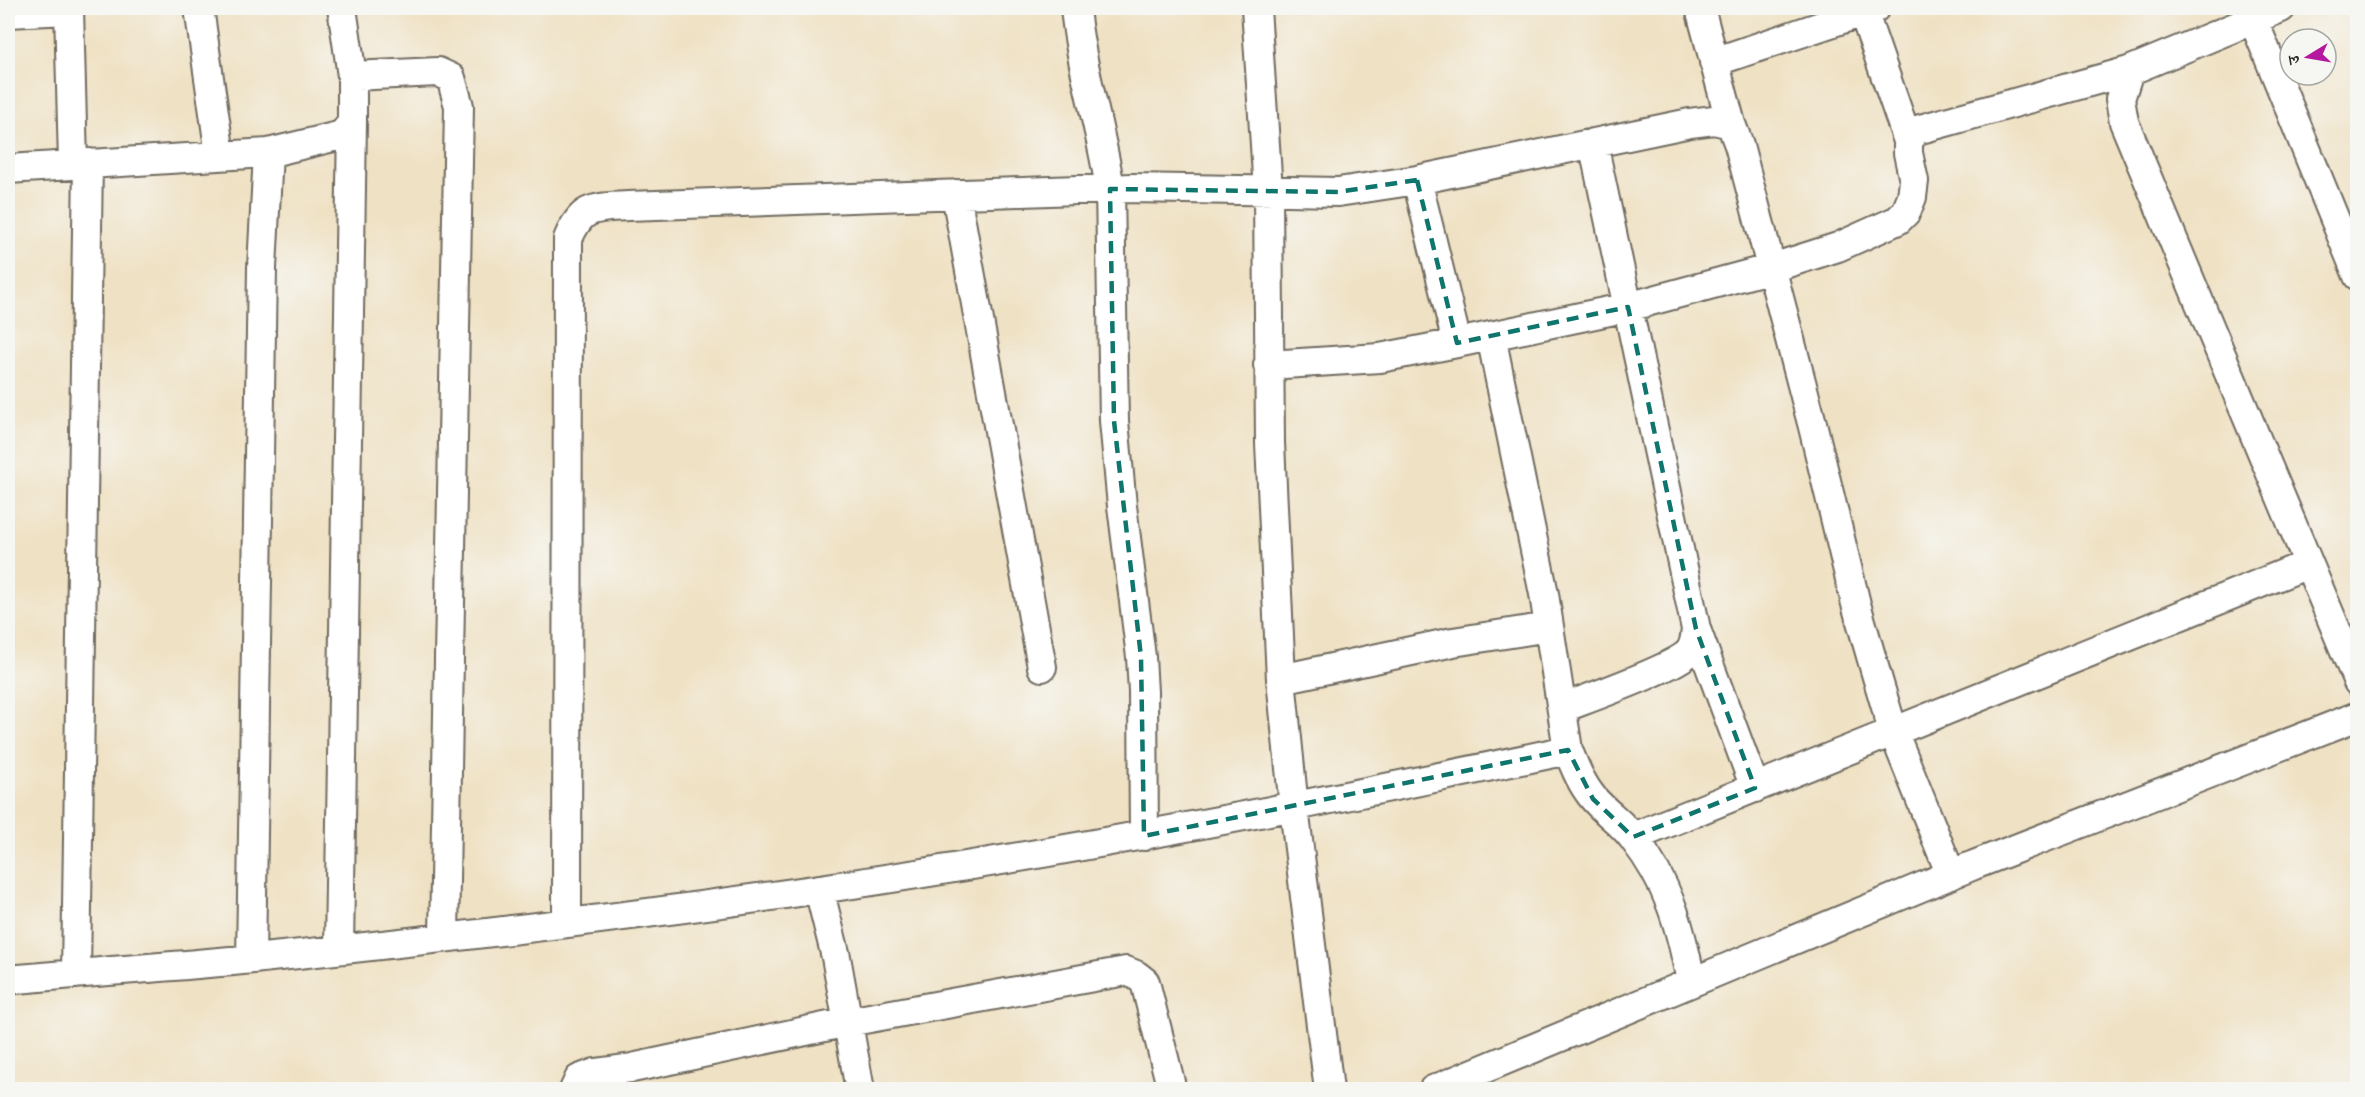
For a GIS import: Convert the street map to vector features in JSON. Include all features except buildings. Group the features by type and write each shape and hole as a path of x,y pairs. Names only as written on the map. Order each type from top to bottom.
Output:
{"street":[{"path":"199,8 220,155"},
{"path":"339,949 352,123 352,75 342,8"},
{"path":"1075,8 1082,60 1106,162 1110,189 1114,420 1141,657 1144,836"},
{"path":"1256,8 1268,191 1268,365 1281,679 1294,808 1329,1089"},
{"path":"1700,8 1772,268 1856,604 1893,731 1951,874"},
{"path":"1908,141 1917,130 2129,71 2281,8"},
{"path":"8,13 69,9 81,164 76,974"},
{"path":"1268,365 1380,358 1628,307 1772,268 1838,247 1898,220 1906,212 1912,197 1914,181 1908,141 1867,9 1714,62"},
{"path":"2253,19 2358,276"},
{"path":"2129,71 2120,99 2124,122 2358,682"},
{"path":"352,75 438,72 451,78 459,106 444,936"},
{"path":"567,922 568,239 575,222 584,213 597,208 1110,189 1338,192 1417,180 1690,123 1714,120 1731,124"},
{"path":"8,169 268,153 342,135 352,123"},
{"path":"1593,142 1696,629 1755,788"},
{"path":"251,959 262,280 268,153"},
{"path":"1417,180 1457,343"},
{"path":"956,194 1042,668"},
{"path":"1491,336 1520,467 1550,627 1568,750 1576,772 1593,799 1633,837 1662,884 1675,910 1691,981"},
{"path":"1633,837 2308,564"},
{"path":"1281,679 1453,642 1550,627"},
{"path":"1563,708 1671,664 1688,653 1694,643 1696,629"},
{"path":"1433,1089 1951,874 2358,716"},
{"path":"8,980 251,959 567,922 819,889 1144,836 1294,808 1568,750"},
{"path":"819,889 836,957 860,1089"},
{"path":"574,1089 579,1079 596,1073 632,1068 848,1022 1126,971 1145,982 1172,1089"}],"highlighted area":[{"path":"1417,180 1457,343 1628,307 1696,629 1755,788 1633,837 1593,799 1568,750 1144,836 1141,657 1114,421 1110,189 1338,192"}]}
